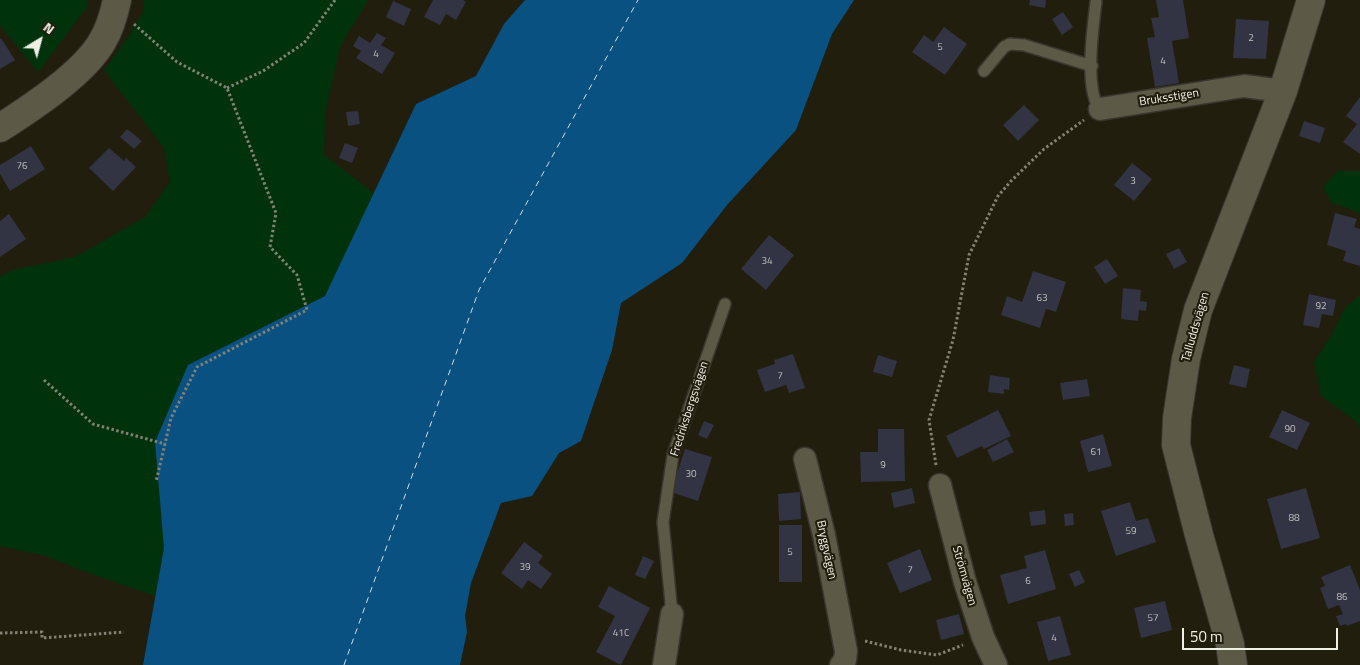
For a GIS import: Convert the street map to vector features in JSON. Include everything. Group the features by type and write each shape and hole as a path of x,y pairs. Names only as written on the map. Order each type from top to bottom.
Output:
{"street":[{"name":"Talluddsvägen","path":"1233,665 1230,644 1176,445 1177,418 1186,359 1198,310 1283,91 1311,0"},
{"path":"0,128 49,94 87,60 103,41 111,24 123,9"},
{"name":"Bruksstigen","path":"1100,109 1244,86 1283,91"},
{"name":"Bryggvägen","path":"805,459 824,536 844,652"},
{"name":"Strömvägen","path":"940,485 965,582 983,637 996,665"},
{"name":"Fredriksbergsvägen","path":"664,665 672,614"}],"lane":[{"path":"1096,2 1091,89 1095,103 1100,109"},
{"path":"984,71 1004,47 1010,44 1024,45 1092,66"},
{"name":"Fredriksbergsvägen","path":"672,614 663,522 674,455 725,304"}],"path":[{"path":"227,88 264,71 304,43 335,0"},
{"path":"123,9 177,62 227,88 276,213 270,248 297,275 307,310 197,367 171,418 156,482"},
{"path":"940,485 929,420 953,340 969,255 998,196 1011,181 1044,149 1100,109"},
{"path":"44,380 94,424 165,444"},
{"path":"0,633 42,632 42,638 124,632"},
{"path":"844,652 859,652 865,641 901,650 937,655 983,637"}],"green space":[{"path":"0,0 88,0 87,7 38,72 0,25"},
{"path":"143,0 368,0 340,47 325,114 324,155 374,193 325,296 188,365 155,442 164,548 155,596 46,556 0,546 0,277 13,270 75,257 145,217 170,182 164,148 104,70 128,37 143,12"},
{"path":"1338,171 1360,171 1360,213 1331,202 1323,187"},
{"path":"1360,295 1360,434 1358,423 1321,396 1314,362 1331,336 1345,308"}],"water":[{"path":"525,0 854,0 832,34 796,130 727,205 682,263 621,303 612,350 581,441 559,453 532,496 501,503 471,583 465,616 467,632 460,665 143,665 164,548 155,442 188,365 325,296 416,104 476,76 504,24"}],"building":[{"path":"433,0 463,0 466,2 456,20 446,14 440,25 424,17"},
{"path":"1030,0 1046,0 1045,8 1029,5"},
{"path":"1156,0 1183,0 1189,38 1172,41 1179,83 1155,87 1147,38 1155,37 1151,18 1159,17"},
{"path":"393,1 411,9 404,26 386,17"},
{"path":"1063,12 1073,27 1062,35 1052,19"},
{"path":"1236,19 1269,21 1266,59 1233,58"},
{"path":"944,27 967,44 945,75 912,52 924,35 933,42"},
{"path":"377,33 386,38 381,45 395,53 382,74 356,58 361,51 353,46 359,36 370,43"},
{"path":"0,39 15,60 0,69"},
{"path":"1360,97 1360,154 1343,142 1357,124 1346,116"},
{"path":"1024,105 1039,120 1018,141 1003,125"},
{"path":"358,111 360,124 348,126 346,112"},
{"path":"1304,121 1325,128 1320,143 1299,136"},
{"path":"127,129 142,141 134,149 120,137"},
{"path":"345,143 358,148 352,163 339,158"},
{"path":"31,146 45,169 10,191 0,174 0,165"},
{"path":"109,148 124,161 126,158 136,167 113,191 89,168"},
{"path":"1132,163 1152,179 1134,201 1114,185"},
{"path":"1335,213 1357,219 1354,227 1360,229 1360,266 1343,261 1346,251 1327,245"},
{"path":"9,214 26,239 0,257 0,221"},
{"path":"769,235 794,255 766,290 741,269"},
{"path":"1179,248 1187,262 1174,269 1166,254"},
{"path":"1107,259 1118,276 1105,284 1094,267"},
{"path":"1033,271 1066,282 1056,312 1046,309 1040,328 1001,315 1007,296 1022,302"},
{"path":"1123,288 1141,290 1140,301 1147,302 1146,311 1139,310 1138,321 1121,319"},
{"path":"1309,294 1336,300 1333,316 1322,314 1319,328 1303,325"},
{"path":"793,354 805,388 789,393 786,385 765,392 757,370 775,364 774,360"},
{"path":"878,355 897,361 892,377 873,372"},
{"path":"1234,365 1250,369 1246,388 1229,384"},
{"path":"990,375 1010,378 1009,390 1004,389 1004,394 988,392"},
{"path":"1087,379 1090,396 1063,400 1060,383"},
{"path":"998,410 1011,436 984,449 982,446 957,458 946,436"},
{"path":"1282,410 1310,423 1297,450 1269,437"},
{"path":"704,421 714,425 707,439 698,435"},
{"path":"878,429 904,429 905,481 861,482 860,452 878,452"},
{"path":"1103,434 1112,466 1088,472 1080,441"},
{"path":"1007,439 1014,452 993,462 987,450"},
{"path":"685,449 712,457 698,501 671,492"},
{"path":"912,488 915,503 894,508 891,493"},
{"path":"1306,488 1320,538 1281,549 1267,499"},
{"path":"800,492 801,519 779,521 778,494"},
{"path":"1130,502 1136,521 1148,518 1156,542 1116,556 1101,511"},
{"path":"1045,510 1046,524 1031,526 1029,512"},
{"path":"1073,513 1074,525 1065,526 1064,514"},
{"path":"779,525 802,525 802,582 779,582"},
{"path":"524,542 543,556 538,563 552,574 541,589 528,580 522,589 501,573"},
{"path":"920,549 932,580 900,593 887,563"},
{"path":"1045,550 1056,589 1008,604 1000,575 1027,568 1024,556"},
{"path":"643,556 654,561 645,579 635,575"},
{"path":"1350,565 1360,590 1360,621 1347,626 1346,624 1340,626 1336,616 1343,614 1339,605 1328,609 1320,588 1325,586 1321,577"},
{"path":"1079,570 1085,582 1075,587 1069,574"},
{"path":"609,586 650,608 621,665 596,652 615,616 598,607"},
{"path":"1165,601 1172,630 1141,638 1134,608"},
{"path":"959,614 964,634 941,640 936,620"},
{"path":"1060,616 1071,655 1048,661 1037,622"}],"ferry route":[{"path":"344,665 479,290 638,0"}]}
